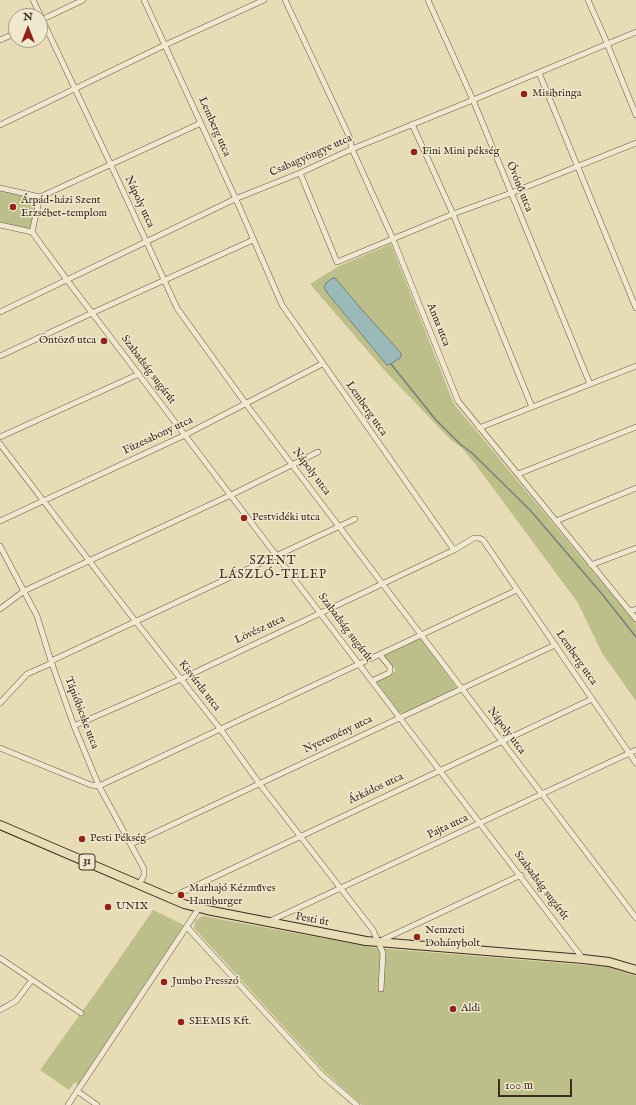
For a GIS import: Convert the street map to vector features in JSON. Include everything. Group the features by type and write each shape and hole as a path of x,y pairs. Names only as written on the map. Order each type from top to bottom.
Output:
{"main road":[{"name":"Pesti út","path":"0,825 170,898 199,908 366,941 584,959 609,962 636,970"}],"street":[{"path":"48,17 83,0"},
{"name":"Lemberg utca","path":"144,0 236,199 282,305 454,550 474,538 479,538 482,540 636,763"},
{"path":"0,125 165,45 264,0"},
{"name":"Anna utca","path":"285,0 349,136 352,149 393,239 458,401 636,619"},
{"name":"Óvónő utca","path":"428,0 473,100 590,384"},
{"path":"588,0 636,115"},
{"name":"Csabagyöngye utca","path":"0,312 236,199 352,149 636,32"},
{"name":"Nápoly utca","path":"48,34 75,88 177,308 246,404 636,918"},
{"path":"540,72 636,308"},
{"path":"0,188 40,197 201,123"},
{"path":"412,124 453,214 532,407"},
{"path":"300,172 337,262 453,214 511,193 636,143"},
{"path":"0,225 32,232 40,197"},
{"name":"Szabadság sugárút","path":"32,232 138,374 584,959"},
{"path":"0,356 253,240"},
{"name":"Füzesabony utca","path":"0,521 185,435 322,364"},
{"path":"479,428 636,366"},
{"path":"0,437 138,374"},
{"path":"518,474 636,427"},
{"name":"Kisvárda utca","path":"0,444 136,622 221,730 299,836 373,930 383,953 381,989"},
{"path":"0,609 24,591 231,495 318,452"},
{"path":"556,522 636,488"},
{"path":"0,703 27,674 355,519"},
{"name":"Tápióbicske utca","path":"0,546 2,553 39,620 51,662 74,726 99,786 144,869 144,874 140,885"},
{"path":"591,565 636,548"},
{"name":"Lövész utca","path":"74,726 181,678 454,550"},
{"path":"0,748 91,785 99,786 360,665 517,590"},
{"path":"630,612 636,609"},
{"name":"Nyeremény utca","path":"131,844 555,645"},
{"path":"372,681 389,673 390,670 390,667 380,655"},
{"name":"Árkádos utca","path":"170,898 592,699"},
{"name":"Pajta utca","path":"268,922 636,750"},
{"path":"379,942 521,875"},
{"path":"68,1105 199,908"},
{"path":"187,927 322,1075 357,1105"},
{"path":"0,958 81,1013"},
{"path":"0,1010 16,1001 32,980"},
{"path":"77,1091 97,1105"}],"green space":[{"path":"0,188 40,197 32,232 0,225"},
{"path":"391,244 454,404 636,624 636,701 602,653 578,603 476,465 463,449 450,439 385,371 310,284 339,266"},
{"path":"420,637 457,688 404,714 399,712 376,682 396,671 384,655"},
{"path":"153,910 184,925 78,1085 75,1082 69,1090 40,1070"},
{"path":"202,916 377,948 609,967 636,976 636,1105 362,1105 325,1072 194,928 195,921"}],"water":[{"path":"335,278 401,353 401,357 387,365 328,294 324,287 327,282"}],"waterway":[{"path":"391,364 436,420 530,510 602,594 636,637"}],"place":[{"name":"Misibringa","path":"524,94"},
{"name":"Fini Mini pékség","path":"414,152"},
{"name":"Árpád-házi Szent Erzsébet-templom","path":"13,207"},
{"name":"Öntöző utca","path":"104,341"},
{"name":"Pestvidéki utca","path":"244,518"},
{"name":"Pesti Pékség","path":"82,839"},
{"name":"Marhajó Kézműves Hamburger","path":"181,895"},
{"name":"UNIX","path":"108,907"},
{"name":"Nemzeti Dohánybolt","path":"417,937"},
{"name":"Jumbo Presszó","path":"164,982"},
{"name":"Aldi","path":"453,1009"},
{"name":"SEEMIS Kft.","path":"181,1022"}],"district":[{"name":"SZENT LÁSZLÓ-TELEP","path":"273,569"}]}
